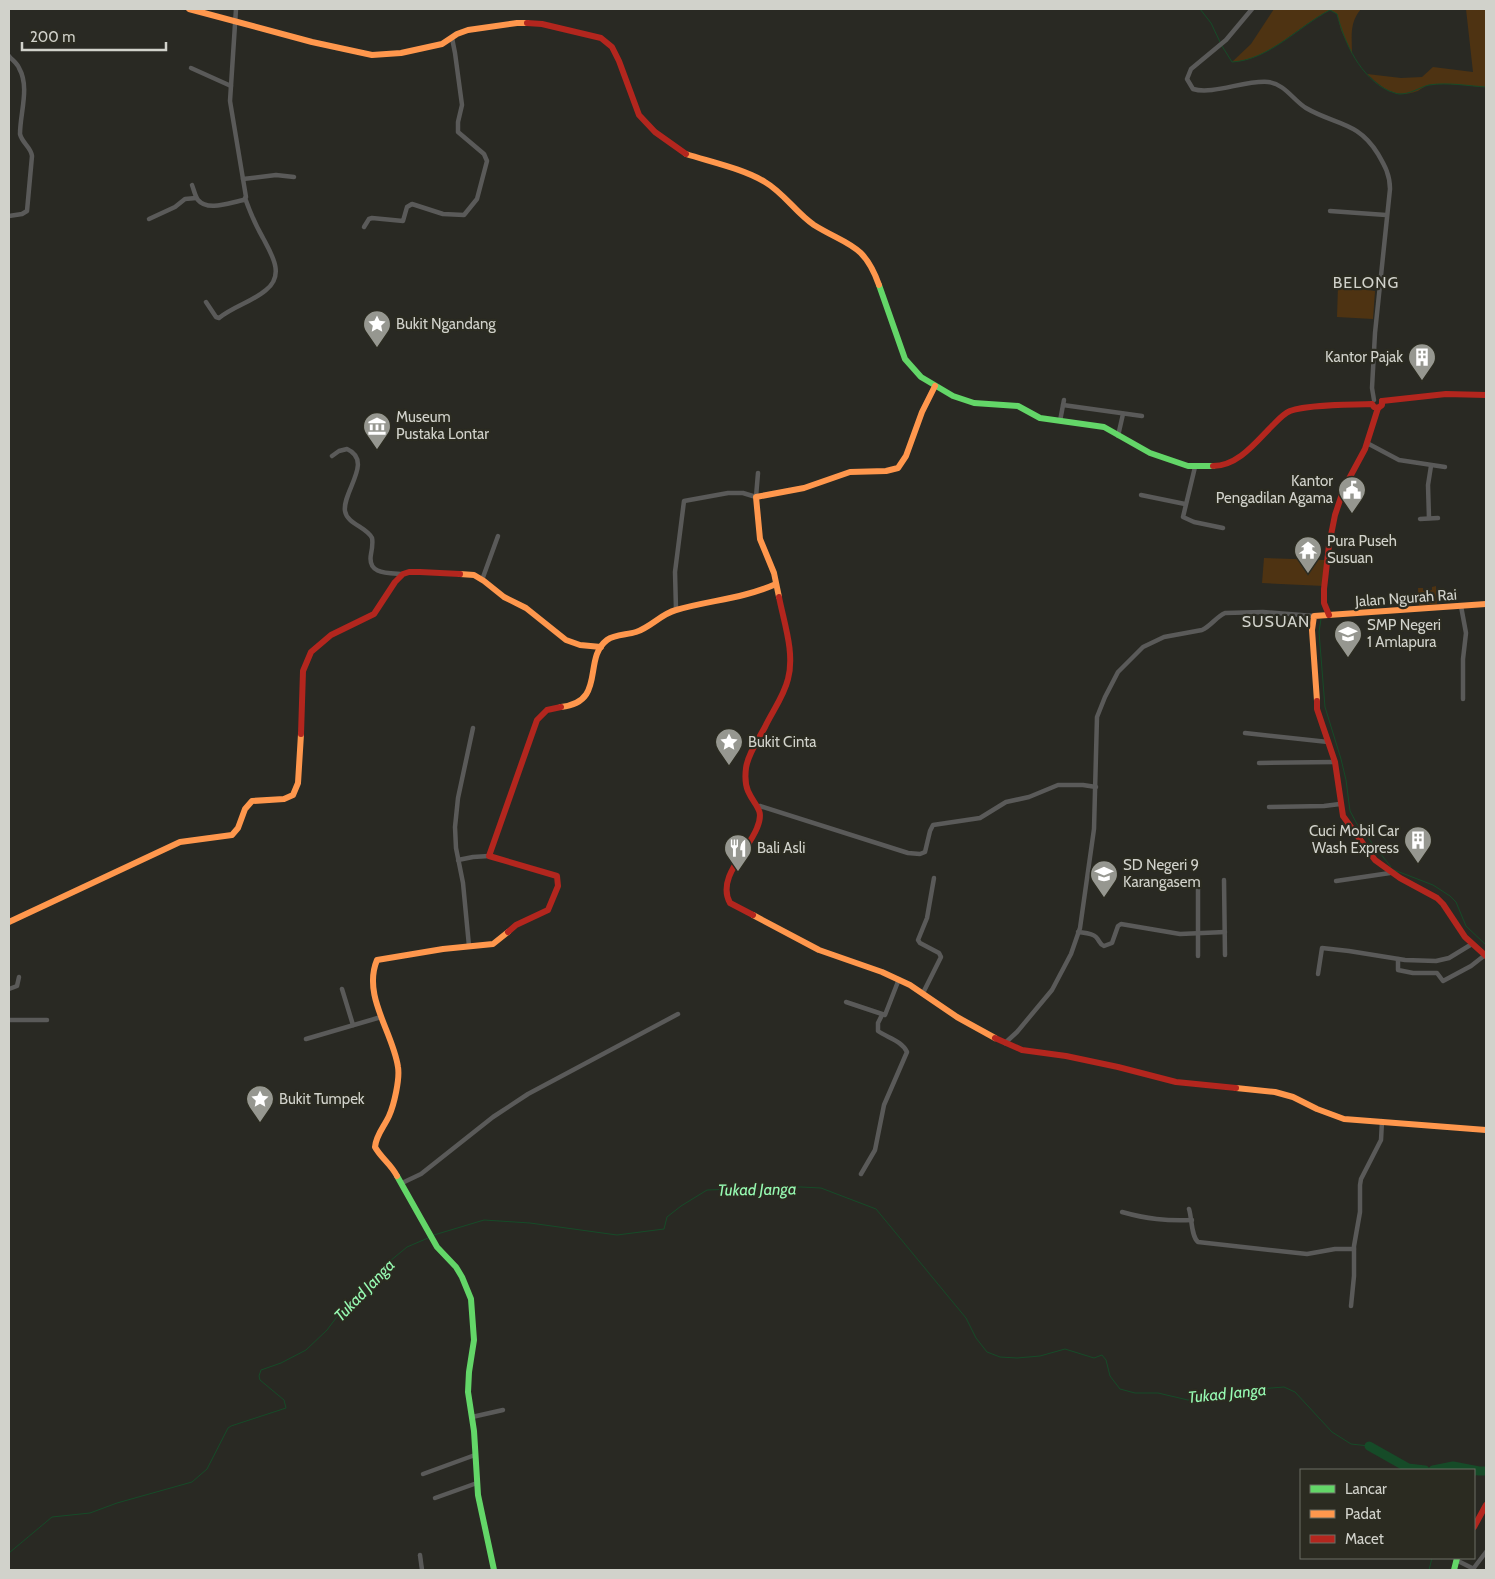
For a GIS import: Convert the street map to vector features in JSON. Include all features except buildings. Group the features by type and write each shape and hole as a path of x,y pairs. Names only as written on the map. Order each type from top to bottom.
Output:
{"street":[{"path":"189,9 372,55 401,53 442,44 468,30 524,23 542,24 601,38 608,42 619,61 639,115 661,137 683,153 731,168 765,182 813,224 855,247 871,266 905,359 922,377 935,386 953,396 974,403 1018,406 1040,418 1104,427 1150,453 1195,467 1217,466 1233,461 1245,453 1280,416 1290,411 1314,406 1377,402 1446,394 1486,395"},
{"path":"206,302 219,318 231,308 246,303 266,291 272,285 275,277 276,264 245,198 230,101 236,9"},
{"path":"1252,9 1217,49 1188,72 1187,79 1191,88 1203,91 1255,82 1274,83 1310,110 1358,131 1370,141 1387,170 1390,189 1375,333 1372,388 1377,402 1368,443 1337,504 1324,603 1328,615"},
{"path":"364,227 372,218 403,221 407,207 412,204 442,214 464,215 477,199 487,161 484,154 458,132 462,101 458,85 456,53 452,38"},
{"path":"9,56 19,67 24,77 20,134 21,139 32,156 27,211 22,214 9,216"},
{"path":"191,68 231,86"},
{"path":"243,179 276,175 294,177"},
{"path":"192,185 196,198 202,204 214,206 245,198"},
{"path":"149,219 175,207 185,199 196,198"},
{"path":"1330,211 1386,215"},
{"path":"676,610 676,567 684,501 728,493 743,493 756,497 804,488 850,472 886,471 898,468 906,456 916,425 935,386"},
{"path":"1060,420 1063,403 1142,416"},
{"path":"1118,436 1123,414"},
{"path":"1368,443 1399,460 1445,467"},
{"path":"332,456 339,451 347,449 354,453 358,459 358,468 345,510 348,517 371,536 371,566 377,570 403,574"},
{"path":"1429,518 1428,485 1431,466"},
{"path":"1195,467 1183,516 1185,519 1223,528"},
{"path":"758,473 756,497 760,539 774,573 788,640 791,665 788,681 747,762 745,770 746,786 760,806 908,853 920,854 925,852 933,825 980,818 1006,802 1029,797 1058,785 1096,787"},
{"path":"1141,495 1185,504"},
{"path":"1420,519 1438,518"},
{"path":"482,580 498,536"},
{"path":"9,922 180,842 194,838 222,838 233,835 240,826 242,813 252,801 284,799 293,795 298,783 303,671 306,661 311,652 331,635 374,614 395,582 403,574 409,572 451,573 474,576 496,592 535,614 549,628 566,640 580,645 601,647"},
{"path":"489,856 536,720 547,709 577,703 582,700 587,692 601,647 609,639 639,631 669,612 737,598 776,584"},
{"path":"1324,603 1314,616 1312,630 1316,699 1319,716 1335,762 1343,816 1375,860 1390,873 1437,898 1472,944 1486,956 1443,981 1437,973 1413,973 1398,970 1398,959"},
{"name":"Jalan Ngurah Rai","path":"1314,616 1486,604"},
{"path":"1461,606 1466,633 1463,659 1463,699"},
{"path":"1005,1043 1017,1032 1052,990 1071,954 1078,932 1094,829 1098,710 1118,672 1142,647 1164,637 1207,628 1221,614 1262,612 1314,616"},
{"path":"469,946 463,883 455,838 456,814 473,728"},
{"path":"1245,733 1328,742"},
{"path":"1260,763 1335,762"},
{"path":"1268,807 1340,804"},
{"path":"760,806 761,815 757,829 734,869 726,888 726,894 730,903 819,950 899,979 957,1017 1005,1043 1022,1050 1118,1066 1176,1082 1275,1092 1293,1097 1317,1109 1344,1119 1486,1130"},
{"path":"458,860 489,856 552,874 559,880 550,906 543,913 516,925 493,944 443,949 377,960 373,966 373,979 381,1017 398,1068 390,1112 375,1143 376,1151 387,1161 402,1183 427,1232 437,1247 462,1276 470,1299 474,1340 468,1385 480,1506 494,1570"},
{"path":"1336,881 1390,873"},
{"path":"923,993 941,957 939,953 918,940 927,918 934,878"},
{"path":"1224,880 1225,955"},
{"path":"1198,881 1198,956"},
{"path":"1078,932 1093,935 1104,946 1112,943 1118,926 1121,924 1168,933 1225,932"},
{"path":"1318,974 1322,948 1398,959 1444,960 1472,944"},
{"path":"9,988 17,986 19,977"},
{"path":"861,1174 875,1150 884,1105 907,1052 900,1044 878,1032 878,1023 882,1015 886,1014 899,979"},
{"path":"342,989 353,1025"},
{"path":"846,1002 882,1015"},
{"path":"402,1183 421,1174 493,1117 528,1094 678,1014"},
{"path":"306,1039 381,1017"},
{"path":"9,1020 48,1020"},
{"path":"1350,1306 1354,1276 1354,1249 1360,1212 1361,1179 1382,1140 1382,1121"},
{"path":"1189,1209 1194,1238 1198,1242 1307,1254 1354,1249"},
{"path":"1122,1212 1150,1220 1192,1220"},
{"path":"472,1417 503,1410"},
{"path":"423,1474 475,1455"},
{"path":"435,1498 477,1483"},
{"path":"1475,1525 1486,1505"},
{"path":"1454,1570 1457,1559 1474,1569 1486,1552"},
{"path":"420,1555 422,1570"}],"shaded area":[{"path":"1274,9 1361,9 1353,25 1352,54 1341,30 1337,14 1330,10 1271,49 1246,60 1232,62 1251,44"},
{"path":"1466,9 1486,9 1486,87 1435,84 1427,85 1418,91 1402,94 1384,88 1367,74 1401,78 1422,77 1433,67 1473,72"},
{"path":"1338,286 1375,291 1373,319 1337,317"},
{"path":"1264,558 1325,560 1324,586 1262,583"},
{"path":"1436,586 1437,604 1419,605 1418,588 1423,588 1423,591 1432,590 1432,587"}],"waterway":[{"path":"1200,9 1211,23 1220,42"},
{"path":"1222,46 1232,62 1246,60 1271,49 1330,10 1337,14 1344,37 1355,59 1370,77 1389,91 1404,94 1436,84 1486,87"},
{"path":"1321,619 1319,632 1325,707 1341,759 1350,811 1357,824 1391,867"},
{"path":"1394,870 1433,885 1450,896 1456,902 1466,926 1486,945"},
{"name":"Tukad Janga","path":"434,1235 484,1220 530,1223 617,1235 664,1229 667,1217 707,1190 821,1188 876,1209 966,1318 976,1338 987,1352 1000,1357 1017,1358 1040,1356 1065,1349 1094,1358 1102,1355 1106,1360 1110,1376 1120,1389 1135,1393 1158,1393 1188,1400 1219,1396 1234,1391 1284,1387 1295,1392 1332,1432 1351,1444 1369,1446"},
{"name":"Tukad Janga","path":"9,1553 52,1517 90,1513 117,1503 192,1482 207,1469 228,1428 286,1408 284,1400 260,1380 261,1370 281,1363 306,1350 327,1330 348,1302 384,1266 407,1247 428,1238"},
{"name":"Tukad Janga","path":"1369,1446 1408,1468 1416,1469"},
{"name":"Tukad Janga","path":"1438,1469 1453,1466 1469,1469"},
{"name":"Tukad Janga","path":"1475,1470 1486,1471"},
{"name":"Tukad Janga","path":"1475,1476 1479,1471"},
{"path":"1429,1570 1432,1559"}],"traffic: fast":[{"path":"879,285 905,359 921,377 953,396 974,403 1018,406 1040,418 1104,427 1150,453 1188,466 1213,466"},
{"path":"397,1176 437,1247 456,1267 471,1299 474,1340 468,1392 474,1431 478,1495 494,1570"},
{"path":"1454,1570 1457,1559"}],"traffic: slow":[{"path":"189,9 312,42 372,55 401,53 442,44 457,34 468,30 527,23"},
{"path":"686,154 747,173 772,187 814,225 846,242 861,253 873,271 879,285"},
{"path":"779,597 774,573 760,539 756,497 804,488 850,472 886,471 898,468 906,456 922,412 935,386"},
{"path":"460,574 474,575 484,581 504,597 526,608 566,640 580,645 601,647"},
{"path":"561,707 575,703 584,697 589,689 600,648 610,638 641,630 676,610 751,593 776,584"},
{"path":"1317,701 1312,630 1314,616 1486,604"},
{"path":"9,922 180,842 232,835 238,828 245,809 252,801 284,799 293,795 298,783 301,734"},
{"path":"753,915 819,950 882,972 910,985 957,1017 995,1038"},
{"path":"397,1176 375,1147 393,1105 398,1072 395,1054 380,1014 373,987 373,973 377,960 443,949 493,944 508,932"},
{"path":"1236,1088 1275,1092 1293,1097 1317,1109 1344,1119 1486,1130"}],"traffic: jam":[{"path":"527,23 542,24 601,38 612,47 639,115 655,132 686,154"},
{"path":"1382,401 1446,394 1486,395"},
{"path":"1329,615 1324,603 1324,589 1329,545 1335,515 1344,488 1365,449 1382,401"},
{"path":"1213,466 1222,465 1238,458 1253,446 1281,417 1290,411 1308,407 1342,405 1372,404 1378,408"},
{"path":"301,734 303,671 311,652 331,635 374,614 395,582 403,574 409,572 460,574"},
{"path":"753,915 730,903 727,894 727,884 730,874 753,837 760,816 760,812 746,786 745,774 747,763 784,692 790,669 790,648 779,597"},
{"path":"1317,701 1317,709 1335,762 1343,816 1375,860 1400,878 1437,898 1465,937 1486,956"},
{"path":"508,932 516,925 548,910 558,886 557,876 489,856 537,720 547,710 561,707"},
{"path":"995,1038 1022,1050 1066,1056 1176,1082 1236,1088"},
{"path":"1475,1525 1486,1505"}],"place":[{"name":"Bukit Ngandang","path":"377,348"},
{"name":"Kantor Pajak","path":"1422,381"},
{"name":"Museum Pustaka Lontar","path":"377,450"},
{"name":"Kantor Pengadilan Agama","path":"1352,514"},
{"name":"Pura Puseh Susuan","path":"1308,574"},
{"name":"SMP Negeri 1 Amlapura","path":"1348,658"},
{"name":"Bukit Cinta","path":"729,766"},
{"name":"Cuci Mobil Car Wash Express","path":"1418,864"},
{"name":"Bali Asli","path":"738,872"},
{"name":"SD Negeri 9 Karangasem","path":"1104,898"},
{"name":"Bukit Tumpek","path":"260,1123"}],"district":[{"name":"BELONG","path":"1366,282"},
{"name":"SUSUAN","path":"1276,621"}]}
